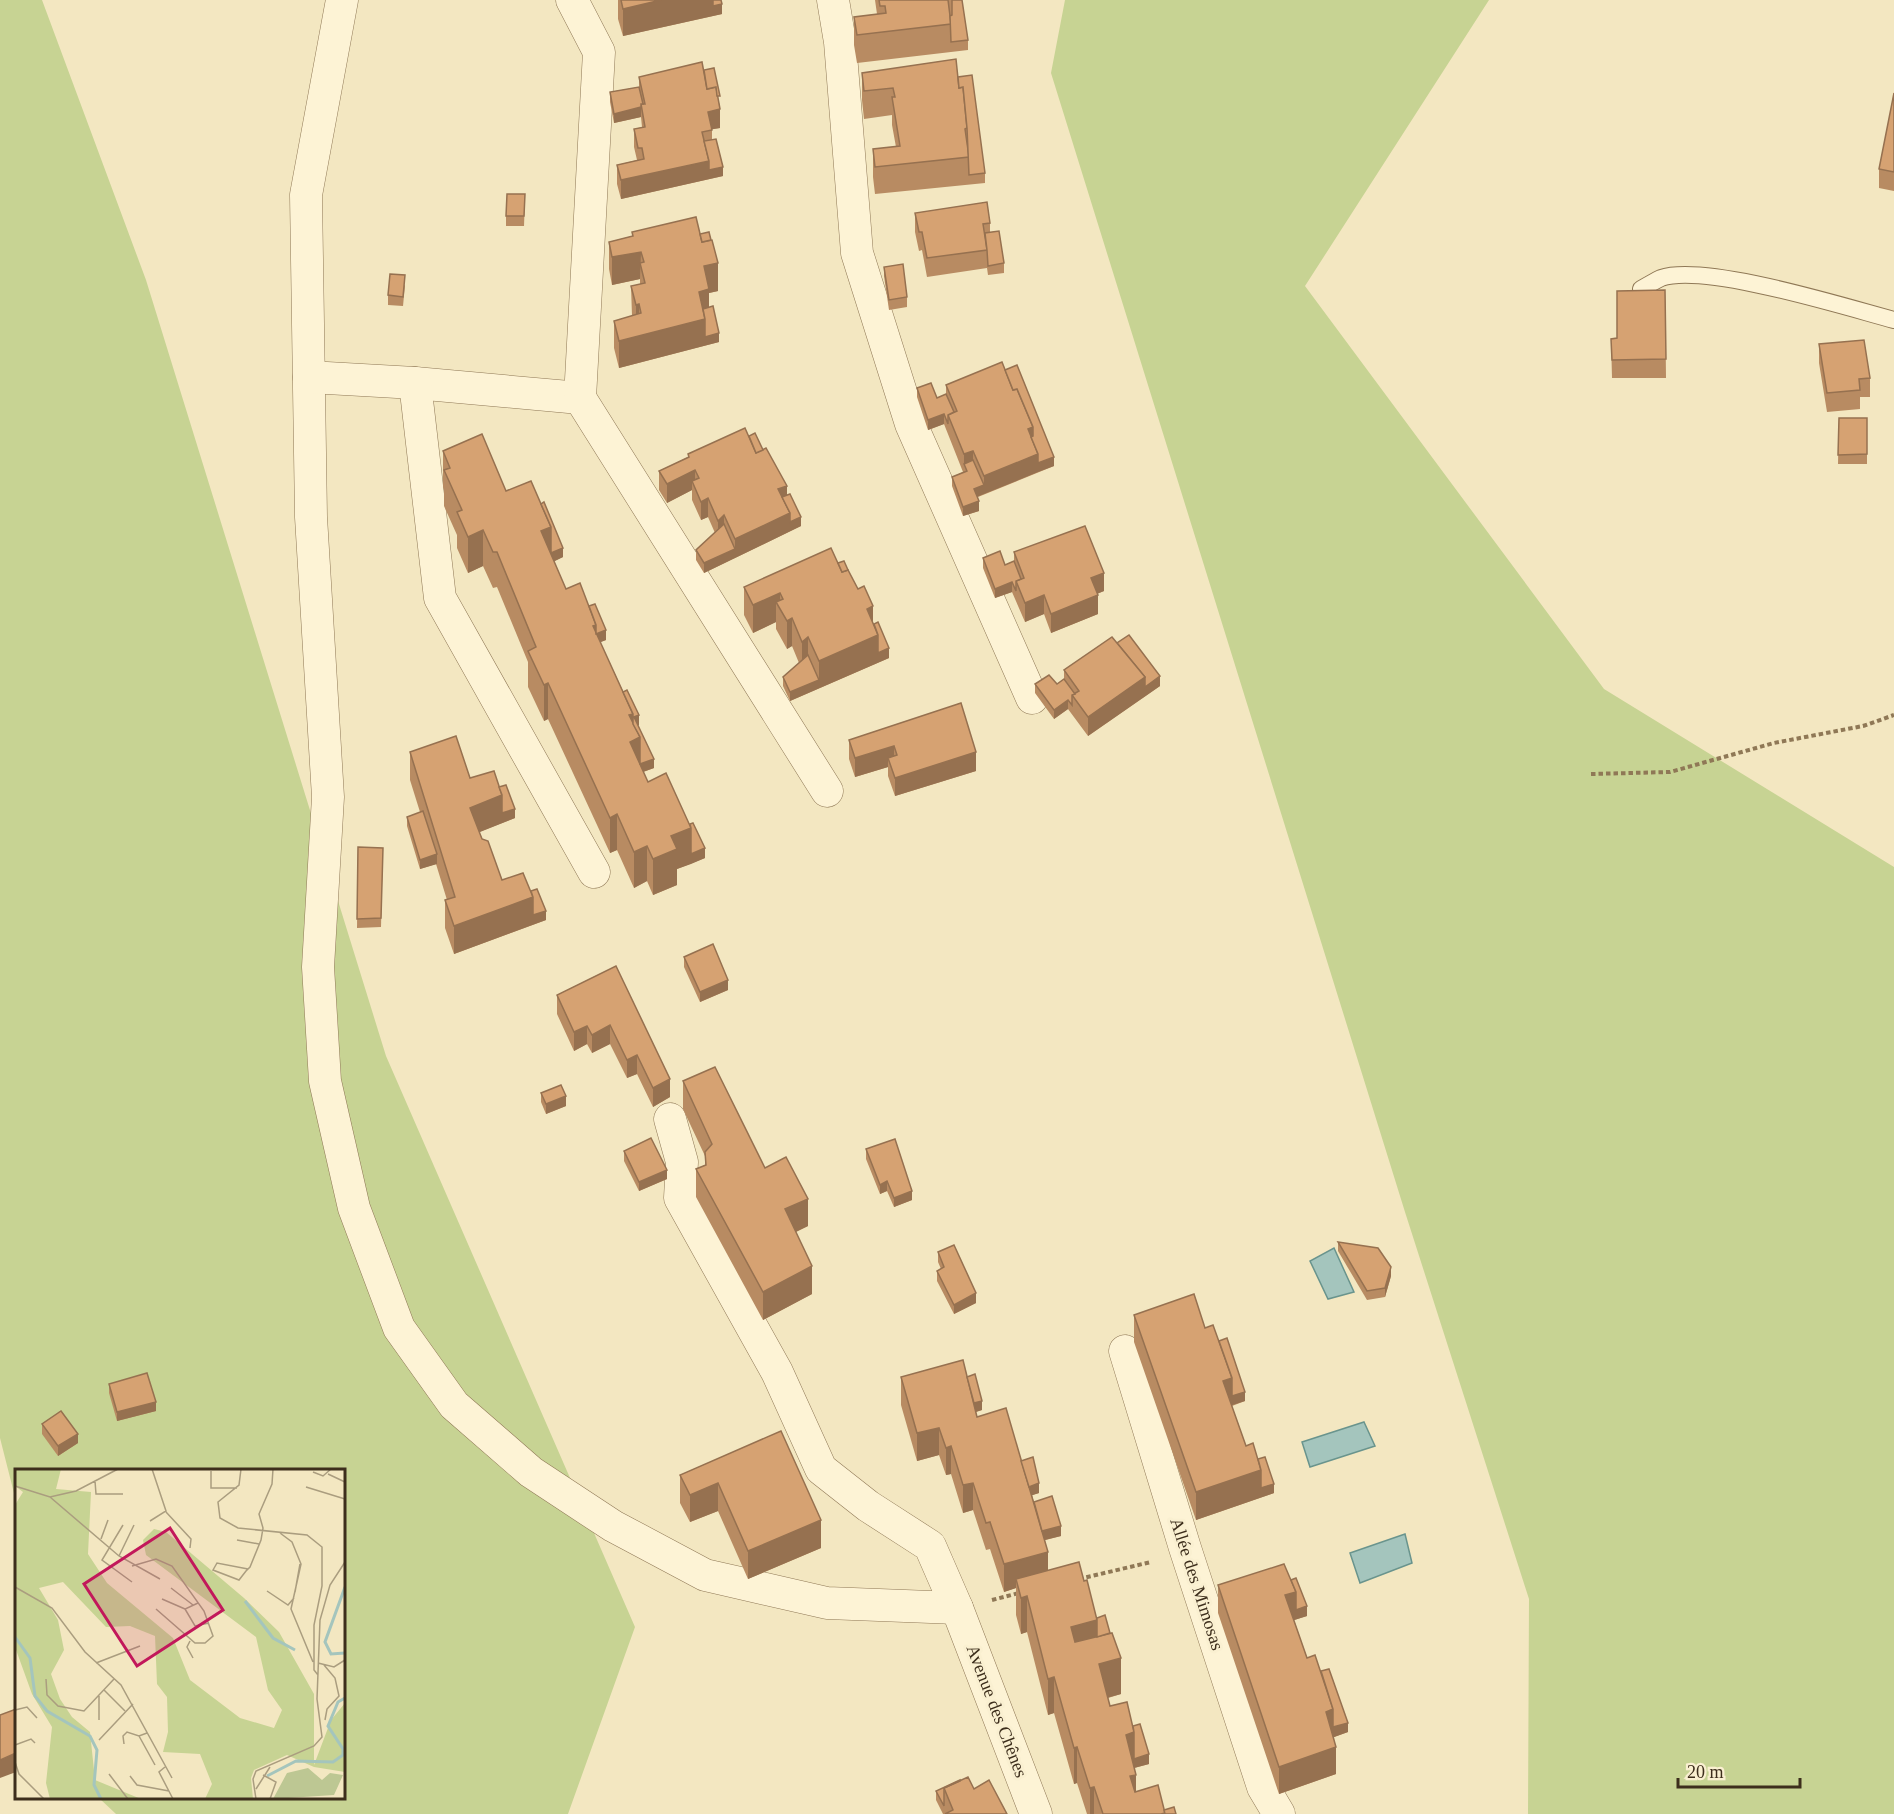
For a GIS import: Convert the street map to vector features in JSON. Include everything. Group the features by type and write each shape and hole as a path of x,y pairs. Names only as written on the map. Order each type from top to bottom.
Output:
{"street":[{"path":"342,0 306,195 311,518 328,797 318,967 325,1082 354,1208 399,1328 454,1405 531,1472 613,1526 705,1575 827,1603 957,1608"},
{"path":"572,0 599,52 580,398 827,791"},
{"path":"833,0 840,42 856,253 911,424 1032,698"},
{"path":"309,377 415,383 580,398"},
{"path":"415,383 440,598 594,872"},
{"name":"Avenue des Chênes","path":"670,1119 682,1162 680,1198 777,1372 821,1468 868,1506 930,1546 957,1608 1036,1814"},
{"name":"Allée des Mimosas","path":"1125,1351 1185,1548 1263,1787 1279,1814"}],"lane":[{"path":"1641,289 1662,278 1690,275 1748,283 1894,320"}],"path":[{"path":"1591,774 1670,772 1774,743 1863,726 1894,716"},
{"path":"1068,1582 1156,1561 1185,1548"},
{"path":"957,1608 1023,1592"}],"green space":[{"path":"0,0 42,0 146,280 386,1056 635,1627 568,1814 116,1814 100,1799 345,1799 345,1469 15,1469 15,1497 0,1438"},
{"path":"1065,0 1489,0 1305,286 1604,689 1894,867 1894,1814 1528,1814 1529,1599 1405,1212 1051,73"}],"water":[{"path":"1334,1248 1354,1292 1328,1299 1310,1261"},
{"path":"1364,1422 1375,1446 1310,1467 1302,1442"},
{"path":"1405,1534 1412,1563 1360,1583 1350,1553"}],"building":[{"path":"621,0 661,0 623,9"},
{"path":"713,0 721,0 722,4 713,6"},
{"path":"879,0 948,0 951,24 857,35 854,17 886,13 885,6 880,6"},
{"path":"952,0 962,0 968,40 951,42"},
{"path":"956,59 959,88 963,87 969,157 875,167 873,149 900,146 892,97 895,97 893,88 864,91 862,73"},
{"path":"702,62 707,89 716,87 720,109 708,112 712,130 702,132 709,161 621,180 617,165 644,159 642,148 638,148 634,129 645,127 641,104 645,104 639,77"},
{"path":"714,68 720,96 717,96 716,87 707,89 704,70"},
{"path":"972,75 985,173 969,175 963,87 959,88 958,77"},
{"path":"639,87 643,104 641,107 614,114 610,92"},
{"path":"1894,93 1894,172 1879,169"},
{"path":"716,139 723,167 709,170 704,141"},
{"path":"507,194 525,194 524,216 506,216"},
{"path":"987,202 990,223 983,224 987,250 927,258 922,232 919,232 915,213"},
{"path":"696,217 702,242 712,240 718,263 704,266 709,289 699,292 705,319 619,341 614,321 641,313 639,304 636,305 631,286 645,283 640,263 644,262 641,252 612,257 609,242 633,236 632,232"},
{"path":"999,231 1004,263 988,266 985,233"},
{"path":"709,232 711,240 702,242 700,234"},
{"path":"903,264 907,297 889,300 884,267"},
{"path":"390,274 405,275 403,297 388,295"},
{"path":"1665,290 1666,359 1612,360 1611,339 1617,338 1617,291"},
{"path":"713,306 719,333 705,337 703,309"},
{"path":"1864,340 1870,378 1859,379 1860,390 1827,393 1819,344"},
{"path":"1002,362 1013,390 1017,389 1033,427 1028,429 1038,454 984,476 973,451 964,454 948,415 957,411 946,385"},
{"path":"1017,365 1054,457 1038,463 1038,454 1031,437 1033,427 1017,389 1013,390 1005,370"},
{"path":"931,383 937,398 946,394 954,412 948,415 948,424 944,414 928,420 917,388"},
{"path":"1839,418 1867,418 1867,454 1838,455"},
{"path":"745,428 756,453 766,448 787,486 778,489 790,513 735,539 724,515 718,521 708,498 701,502 692,481 699,478 695,470 667,484 659,471 689,457 688,454"},
{"path":"755,433 763,450 756,453 749,436"},
{"path":"482,434 506,491 531,481 551,527 541,531 566,589 580,583 596,625 593,626 633,714 629,715 640,737 630,742 648,782 666,773 691,828 671,836 677,849 653,859 647,846 634,852 617,814 610,818 548,683 544,685 528,651 536,647 497,552 493,552 483,530 468,537 457,512 462,510 444,470 450,468 443,451"},
{"path":"973,460 984,485 974,489 979,501 963,507 952,477 967,471 964,464"},
{"path":"790,494 801,517 790,522 790,513 782,497"},
{"path":"544,502 563,548 551,553 551,527 541,504"},
{"path":"724,524 735,549 704,563 696,550"},
{"path":"1085,526 1104,573 1091,578 1098,595 1051,614 1044,595 1025,603 1016,581 1024,578 1014,552"},
{"path":"831,548 842,572 848,570 858,589 864,586 873,606 867,609 878,635 819,661 808,637 802,642 792,618 787,621 776,602 783,599 780,593 753,605 744,587"},
{"path":"1000,551 1005,565 1014,561 1021,579 1016,581 1016,591 1012,582 995,589 983,558"},
{"path":"844,561 848,570 842,572 838,563"},
{"path":"595,604 606,630 596,634 596,625 589,606"},
{"path":"878,622 889,648 878,653 878,635 874,624"},
{"path":"1129,635 1160,676 1145,687 1145,677 1117,643"},
{"path":"1112,637 1145,677 1088,717 1072,695 1079,691 1064,670"},
{"path":"808,655 819,680 790,692 783,677"},
{"path":"1049,675 1057,684 1064,679 1075,694 1072,695 1072,705 1068,700 1054,710 1035,684"},
{"path":"627,690 639,715 634,717 654,759 640,764 640,737 633,724 633,714 623,692"},
{"path":"961,703 976,752 895,778 888,758 897,755 894,746 855,758 849,740"},
{"path":"456,736 470,778 494,771 502,795 470,808 482,839 488,841 502,880 523,873 533,897 454,926 445,900 455,897 410,752"},
{"path":"506,785 515,809 502,813 502,795 499,787"},
{"path":"423,811 437,854 420,860 407,817"},
{"path":"693,823 705,848 691,854 690,824"},
{"path":"358,847 383,848 381,918 357,919"},
{"path":"537,889 546,911 533,915 531,891"},
{"path":"713,944 728,980 700,992 684,957"},
{"path":"616,966 670,1079 653,1088 637,1055 627,1060 610,1025 592,1035 587,1026 574,1032 557,995"},
{"path":"715,1067 765,1168 786,1157 808,1199 785,1209 812,1266 763,1292 696,1169 706,1165 705,1152 712,1144 683,1081"},
{"path":"561,1085 566,1096 546,1104 541,1093"},
{"path":"651,1138 667,1170 639,1182 624,1151"},
{"path":"895,1139 912,1191 894,1198 887,1181 880,1185 866,1149"},
{"path":"1338,1242 1378,1248 1391,1267 1385,1288 1367,1291"},
{"path":"954,1245 976,1293 954,1305 937,1271 944,1267 938,1252"},
{"path":"1194,1294 1205,1328 1213,1325 1232,1378 1223,1381 1246,1446 1253,1443 1261,1470 1196,1492 1134,1315"},
{"path":"1227,1338 1245,1392 1232,1396 1232,1378 1219,1341"},
{"path":"963,1360 977,1417 1006,1408 1048,1552 1004,1564 990,1522 986,1523 973,1483 963,1485 951,1446 946,1448 939,1428 917,1433 901,1377"},
{"path":"147,1373 156,1402 117,1412 109,1384"},
{"path":"975,1374 982,1401 974,1403 967,1377"},
{"path":"61,1411 78,1434 58,1446 42,1424"},
{"path":"781,1431 821,1520 748,1551 718,1483 690,1495 680,1475"},
{"path":"1033,1457 1039,1483 1029,1487 1021,1461"},
{"path":"1265,1457 1274,1484 1261,1488 1261,1470 1258,1459"},
{"path":"1052,1496 1061,1526 1042,1531 1034,1502"},
{"path":"1079,1562 1084,1581 1087,1580 1097,1620 1071,1627 1075,1642 1112,1633 1121,1658 1099,1664 1110,1706 1127,1702 1134,1732 1126,1735 1136,1775 1130,1776 1135,1792 1158,1785 1165,1813 1103,1814 1094,1787 1090,1788 1077,1747 1074,1748 1054,1677 1048,1679 1027,1596 1021,1598 1016,1579"},
{"path":"1284,1564 1296,1592 1285,1595 1307,1658 1315,1655 1333,1709 1326,1712 1336,1747 1279,1767 1218,1585"},
{"path":"1296,1578 1307,1606 1296,1610 1296,1592 1291,1580"},
{"path":"1105,1615 1110,1633 1097,1637 1097,1618"},
{"path":"1329,1669 1348,1723 1333,1727 1333,1709 1321,1671"},
{"path":"15,1709 15,1753 0,1760 0,1715"},
{"path":"1140,1724 1149,1754 1134,1759 1133,1726"},
{"path":"968,1777 974,1789 989,1780 1007,1814 945,1814 953,1810 944,1788"},
{"path":"960,1780 944,1788 944,1806 936,1791"},
{"path":"1174,1807 1176,1814 1165,1814 1164,1810"}]}
